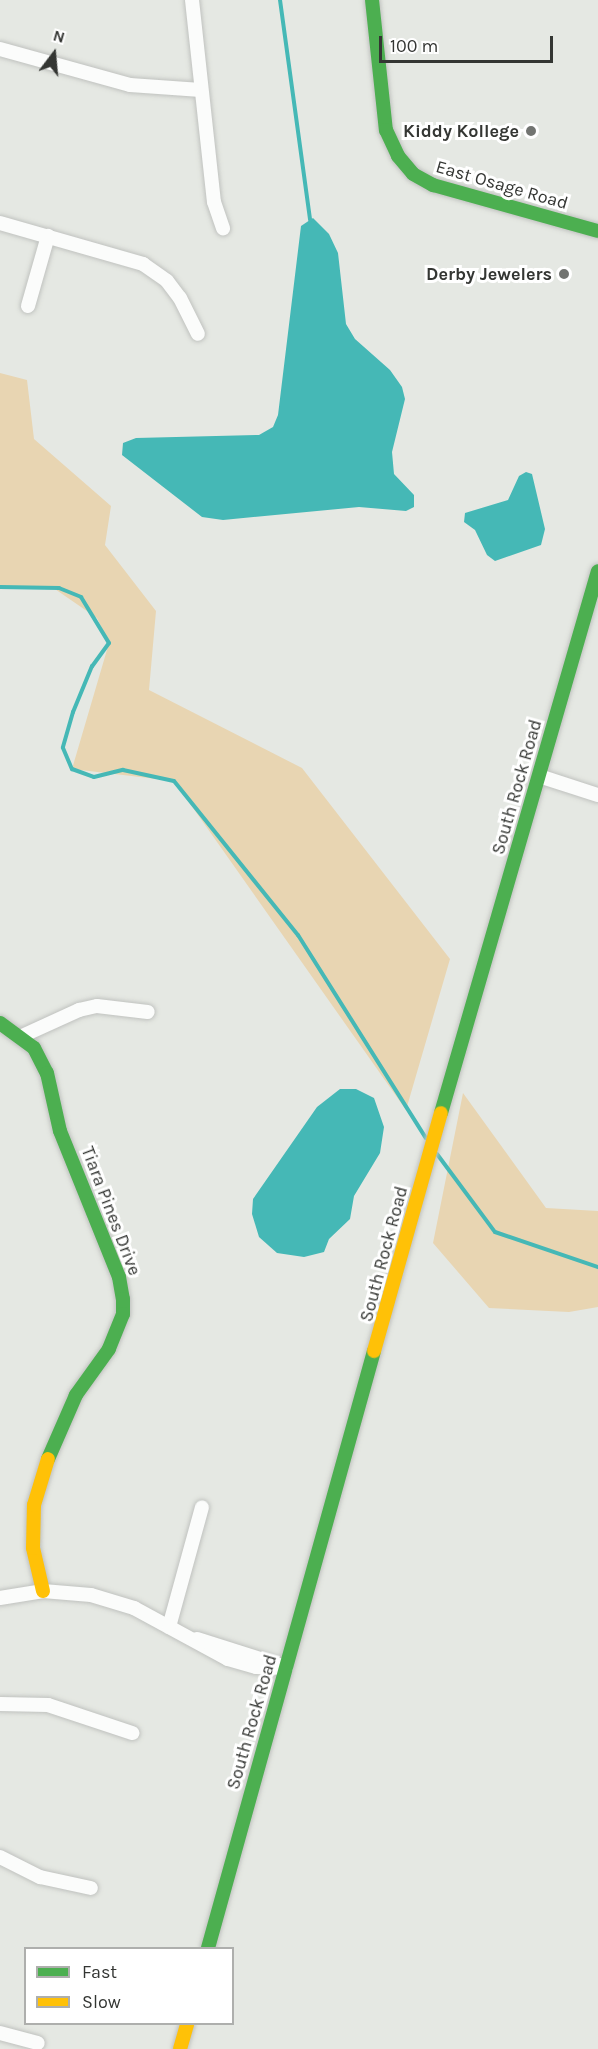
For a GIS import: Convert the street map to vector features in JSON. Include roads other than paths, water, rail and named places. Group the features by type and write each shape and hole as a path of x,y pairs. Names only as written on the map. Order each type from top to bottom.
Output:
{"main road":[{"name":"East Osage Road","path":"372,0 386,130 402,163 433,185 598,231"},
{"name":"South Rock Road","path":"208,1947 453,1068 598,571"},
{"name":"Tiara Pines Drive","path":"0,1023 22,1036 34,1048 47,1073 60,1131 119,1277 123,1299 123,1314 109,1349 76,1395 57,1431 34,1505 33,1548 43,1592"},
{"path":"180,2049 187,2025"}],"street":[{"path":"192,0 214,202 223,228"},
{"path":"0,49 130,85 201,90"},
{"path":"0,223 134,260 152,269 180,298 198,334"},
{"path":"28,306 48,236"},
{"path":"539,776 598,795"},
{"path":"22,1036 48,1021 97,1006 148,1012"},
{"path":"169,1627 202,1507"},
{"path":"0,1598 43,1592 114,1601 187,1636 259,1656 286,1668"},
{"path":"0,1704 48,1705 132,1733"},
{"path":"0,1857 40,1876 91,1888"},
{"path":"0,2032 38,2043"}],"water":[{"path":"313,218 329,234 338,253 346,324 355,339 390,370 402,387 405,399 392,452 394,474 414,495 414,507 406,511 359,507 223,520 202,517 122,455 123,443 136,438 259,435 273,427 278,415 301,226"},
{"path":"526,472 532,474 545,529 541,545 495,561 487,555 475,530 464,522 465,513 508,500 519,476"},
{"path":"340,1089 356,1089 374,1098 384,1127 380,1153 354,1196 350,1219 329,1239 324,1252 304,1257 277,1253 259,1237 252,1214 253,1199 317,1107"}],"waterway":[{"path":"280,0 310,220"},
{"path":"0,587 59,588 81,597 109,643 92,666 73,712 63,748 72,769 94,777 123,770 174,781 298,935 426,1138"},
{"path":"437,1154 495,1232 598,1267"}],"place":[{"name":"Kiddy Kollege","path":"531,131"},
{"name":"Derby Jewelers","path":"564,274"}]}
